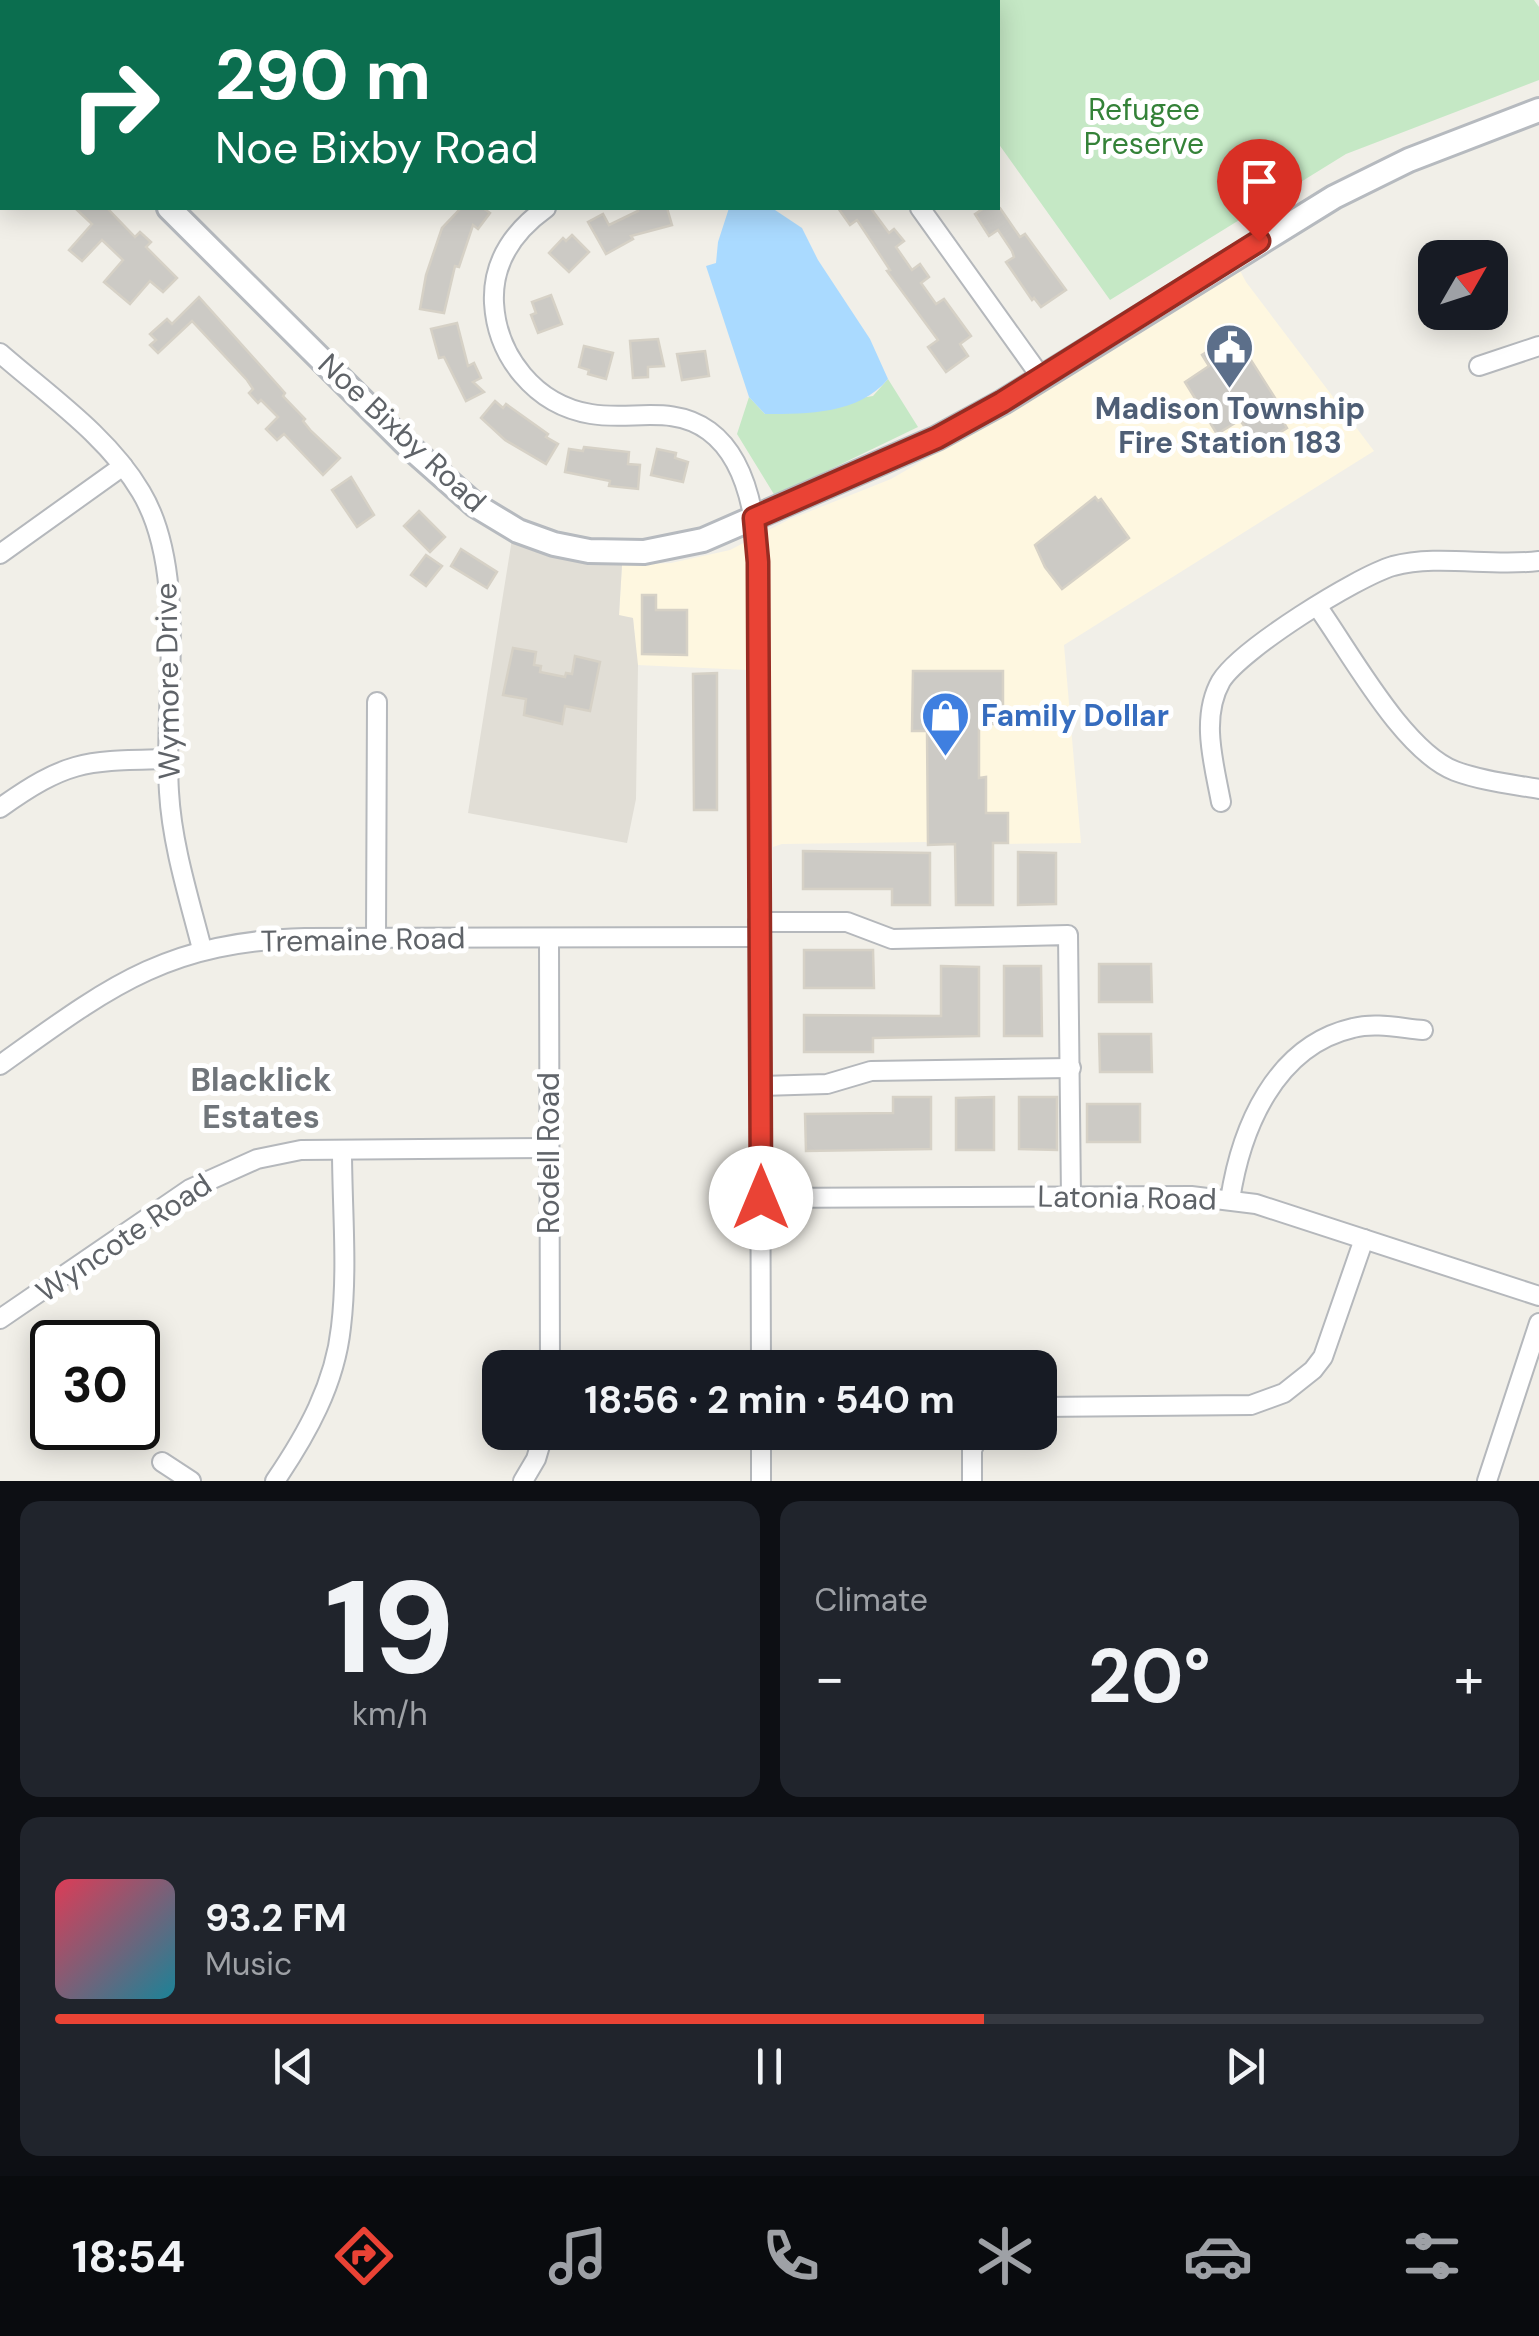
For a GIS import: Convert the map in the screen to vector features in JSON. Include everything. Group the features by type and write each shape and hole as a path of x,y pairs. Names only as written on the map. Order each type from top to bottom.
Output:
{"street":[{"name":"Noe Bixby Road","path":"171,210 446,482 498,520 554,544 614,553 686,545 937,438 1334,197 1409,160 1539,110"},
{"path":"544,210 514,237 499,263 494,287 497,332 515,367 534,387 571,409 592,415 678,416 707,429 729,454 754,518 758,579 761,1350"},
{"path":"921,210 1041,378"},
{"path":"1479,366 1539,346"},
{"name":"Wymore Drive","path":"0,353 100,441 123,466 150,510 165,559 169,592 169,796 178,852 202,949"},
{"path":"0,554 123,466"},
{"path":"1222,802 1210,727 1221,682 1235,664 1339,591 1392,567 1449,561 1482,565 1539,562"},
{"path":"1317,606 1395,720 1424,751 1452,770 1539,789"},
{"path":"376,938 377,702"},
{"path":"0,808 39,780 64,768 91,761 168,759"},
{"name":"Tremaine Road","path":"0,1065 119,983 202,949 266,939 549,938 847,922 892,939 1068,935 1071,1068"},
{"name":"Rodell Road","path":"549,938 550,1350"},
{"path":"1230,1200 1244,1134 1257,1107 1294,1060 1316,1044 1354,1027 1422,1030"},
{"path":"760,1086 827,1084 871,1071 1071,1068 1071,1197"},
{"name":"Wyncote Road","path":"0,1319 211,1178 280,1154 549,1148"},
{"path":"275,1481 314,1417 342,1329 342,1150"},
{"name":"Latonia Road","path":"761,1198 1191,1196 1230,1200 1539,1296"},
{"path":"1057,1407 1234,1407 1284,1393 1313,1370 1322,1357 1364,1239"},
{"path":"1487,1481 1539,1323"},
{"path":"523,1481 539,1450"},
{"path":"761,1450 761,1481"},
{"path":"972,1450 972,1481"},
{"path":"162,1462 190,1481"}],"shaded area":[{"path":"1237,265 1374,451 1064,645 1081,843 926,842 773,847 771,671 637,665 633,618 619,616 622,565 671,563 730,550 788,520 891,479"},
{"path":"512,539 622,565 619,615 633,618 638,665 636,799 627,843 468,813"}],"green space":[{"name":"Refugee Preserve","path":"1000,0 1534,0 1539,7 1539,80 1346,154 1110,300 1000,146"},
{"path":"888,379 918,427 775,496 737,434 749,397 765,414 873,396"}],"water":[{"path":"728,210 775,210 802,228 818,260 870,339 888,379 863,399 832,410 765,414 749,397 706,266 716,263"}],"building":[{"path":"1000,208 1020,237 1025,234 1066,290 1041,307 1032,300 1006,262 1014,257 1012,251 998,230 989,236 975,214"},
{"path":"77,210 109,210 135,237 140,232 151,242 146,247 177,278 163,292 150,281 130,304 104,282 123,260 102,240 82,261 69,250 92,224"},
{"path":"459,210 490,213 478,229 473,225 459,267 455,266 444,313 420,309 426,275 442,228"},
{"path":"668,210 672,225 631,236 633,239 606,254 588,222 603,214 609,225 638,211"},
{"path":"839,210 872,210 889,233 894,229 904,241 896,247 912,270 920,264 929,277 921,283 936,304 944,299 971,336 960,344 968,356 946,372 928,347 938,340 887,271 890,270 857,220 850,225"},
{"path":"572,235 589,252 569,272 549,253 563,238 566,241"},
{"path":"551,295 562,324 538,333 531,315 536,313 532,302"},
{"path":"199,297 285,393 283,396 311,431 340,458 323,475 284,434 277,440 266,429 278,417 249,393 253,389 247,380 192,321 158,353 150,345 156,340 150,334 167,319 172,324"},
{"path":"457,323 468,366 474,363 481,378 473,382 484,392 466,401 444,357 439,358 431,329"},
{"name":"Madison Township Fire Station 183","path":"1232,336 1275,398 1271,401 1287,428 1258,446 1240,420 1217,434 1185,382 1209,366 1202,355"},
{"path":"658,339 664,366 648,367 648,377 633,378 630,341"},
{"path":"584,346 613,353 606,379 579,367"},
{"path":"705,351 709,376 682,380 677,354"},
{"path":"495,401 503,408 506,404 558,444 546,464 505,440 481,418"},
{"path":"584,447 629,452 628,464 640,465 638,489 609,486 610,481 565,472 569,449 583,451"},
{"path":"657,449 676,453 675,458 688,462 683,482 651,475"},
{"path":"351,477 374,515 357,527 332,490"},
{"path":"1095,497 1101,499 1129,538 1062,589 1035,545"},
{"path":"419,511 445,537 430,552 404,526"},
{"path":"461,549 497,572 487,588 451,566"},
{"path":"426,555 442,566 426,586 411,575"},
{"path":"642,595 656,595 656,610 687,610 687,655 642,654"},
{"path":"513,648 536,652 534,665 541,666 540,672 565,677 566,673 572,674 575,656 600,662 590,711 565,706 562,724 524,715 526,699 503,695"},
{"path":"913,671 1003,671 1003,724 979,724 979,778 986,777 986,813 1008,813 1008,843 993,843 993,905 956,905 955,844 928,845 927,731 912,731"},
{"path":"717,673 717,810 694,810 693,674"},
{"path":"803,851 930,853 930,905 892,905 892,889 803,889"},
{"path":"1018,852 1056,853 1056,904 1018,905"},
{"path":"804,950 873,950 874,988 804,988"},
{"path":"1099,964 1151,964 1152,1002 1099,1002"},
{"path":"941,966 979,967 979,1036 873,1038 873,1052 804,1052 804,1015 941,1016"},
{"path":"1004,966 1041,966 1042,1036 1004,1036"},
{"path":"1099,1034 1151,1034 1152,1072 1100,1072"},
{"path":"893,1097 931,1097 931,1149 806,1151 805,1114 893,1113"},
{"path":"994,1097 994,1150 956,1150 956,1098"},
{"path":"1019,1097 1057,1097 1057,1150 1019,1149"},
{"path":"1087,1104 1140,1104 1140,1142 1087,1142"}],"place":[{"name":"Madison Township Fire Station 183","path":"1230,390"},
{"name":"Family Dollar","path":"946,758"}],"district":[{"name":"Blacklick Estates","path":"261,1098"}],"route":[{"path":"761,1198 758,562 754,518 937,438 1002,402 1259,241"}]}
